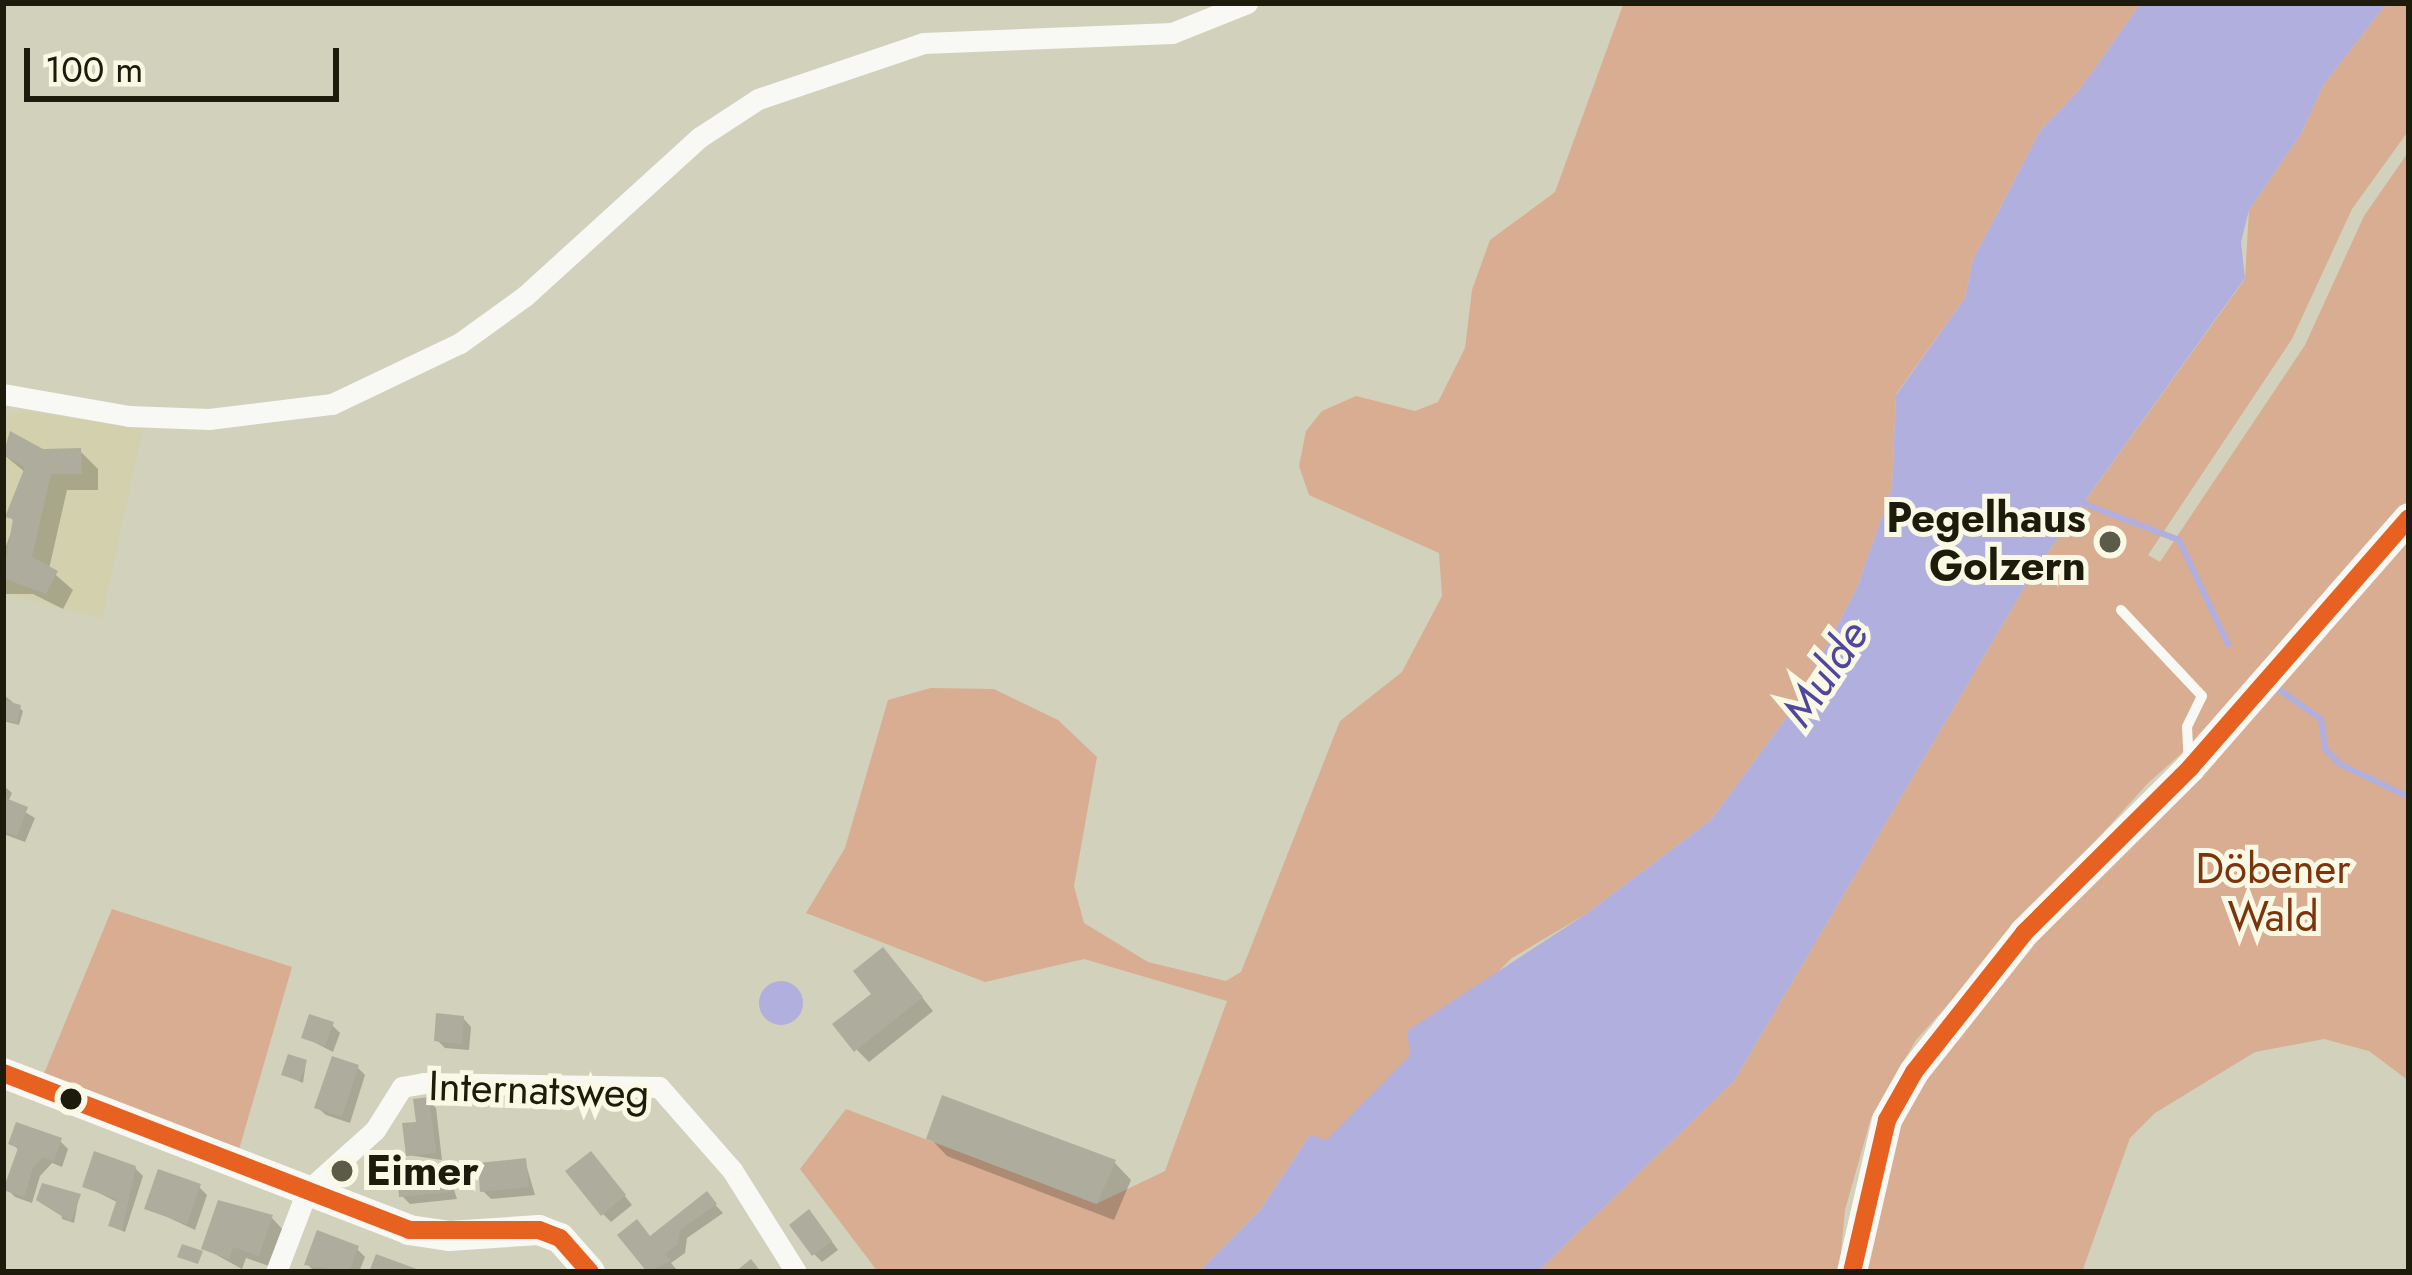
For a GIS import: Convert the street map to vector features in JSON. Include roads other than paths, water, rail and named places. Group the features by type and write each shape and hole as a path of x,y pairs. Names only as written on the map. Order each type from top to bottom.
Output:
{"main road":[{"path":"1852,1272 1887,1120 1915,1072 2024,933 2190,768 2409,518"},
{"path":"3,1073 410,1230 449,1236 539,1230 560,1238 590,1272"}],"street":[{"path":"3,394 173,417 280,415 382,386 525,296 729,116 838,66 965,36 1172,33 1247,3"},
{"name":"Internatsweg","path":"307,1191 375,1130 402,1087 659,1087 732,1170 796,1272"},
{"path":"276,1272 307,1191"}],"lane":[{"path":"2121,610 2202,696 2187,727 2190,768"}],"water":[{"name":"Mulde","path":"2141,3 2387,3 2324,84 2301,134 2249,210 2241,242 2245,278 2033,573 1734,1081 1537,1272 1199,1272 1260,1210 1310,1135 1327,1140 1410,1055 1407,1031 1586,914 1711,820 1795,706 1856,590 1892,489 1896,395 1965,298 1973,260 2040,131 2080,89"},
{"path":"781,981 797,987 803,1003 797,1019 781,1025 765,1019 759,1003 765,987"}],"waterway":[{"path":"2077,501 2179,540 2228,644"},
{"path":"2281,691 2321,719 2325,749 2340,764 2409,797"}],"place":[{"name":"Pegelhaus Golzern","path":"2110,542"},
{"name":"Eimer","path":"342,1171"}],"park label":[{"name":"Döbener Wald","path":"2273,893"}]}
